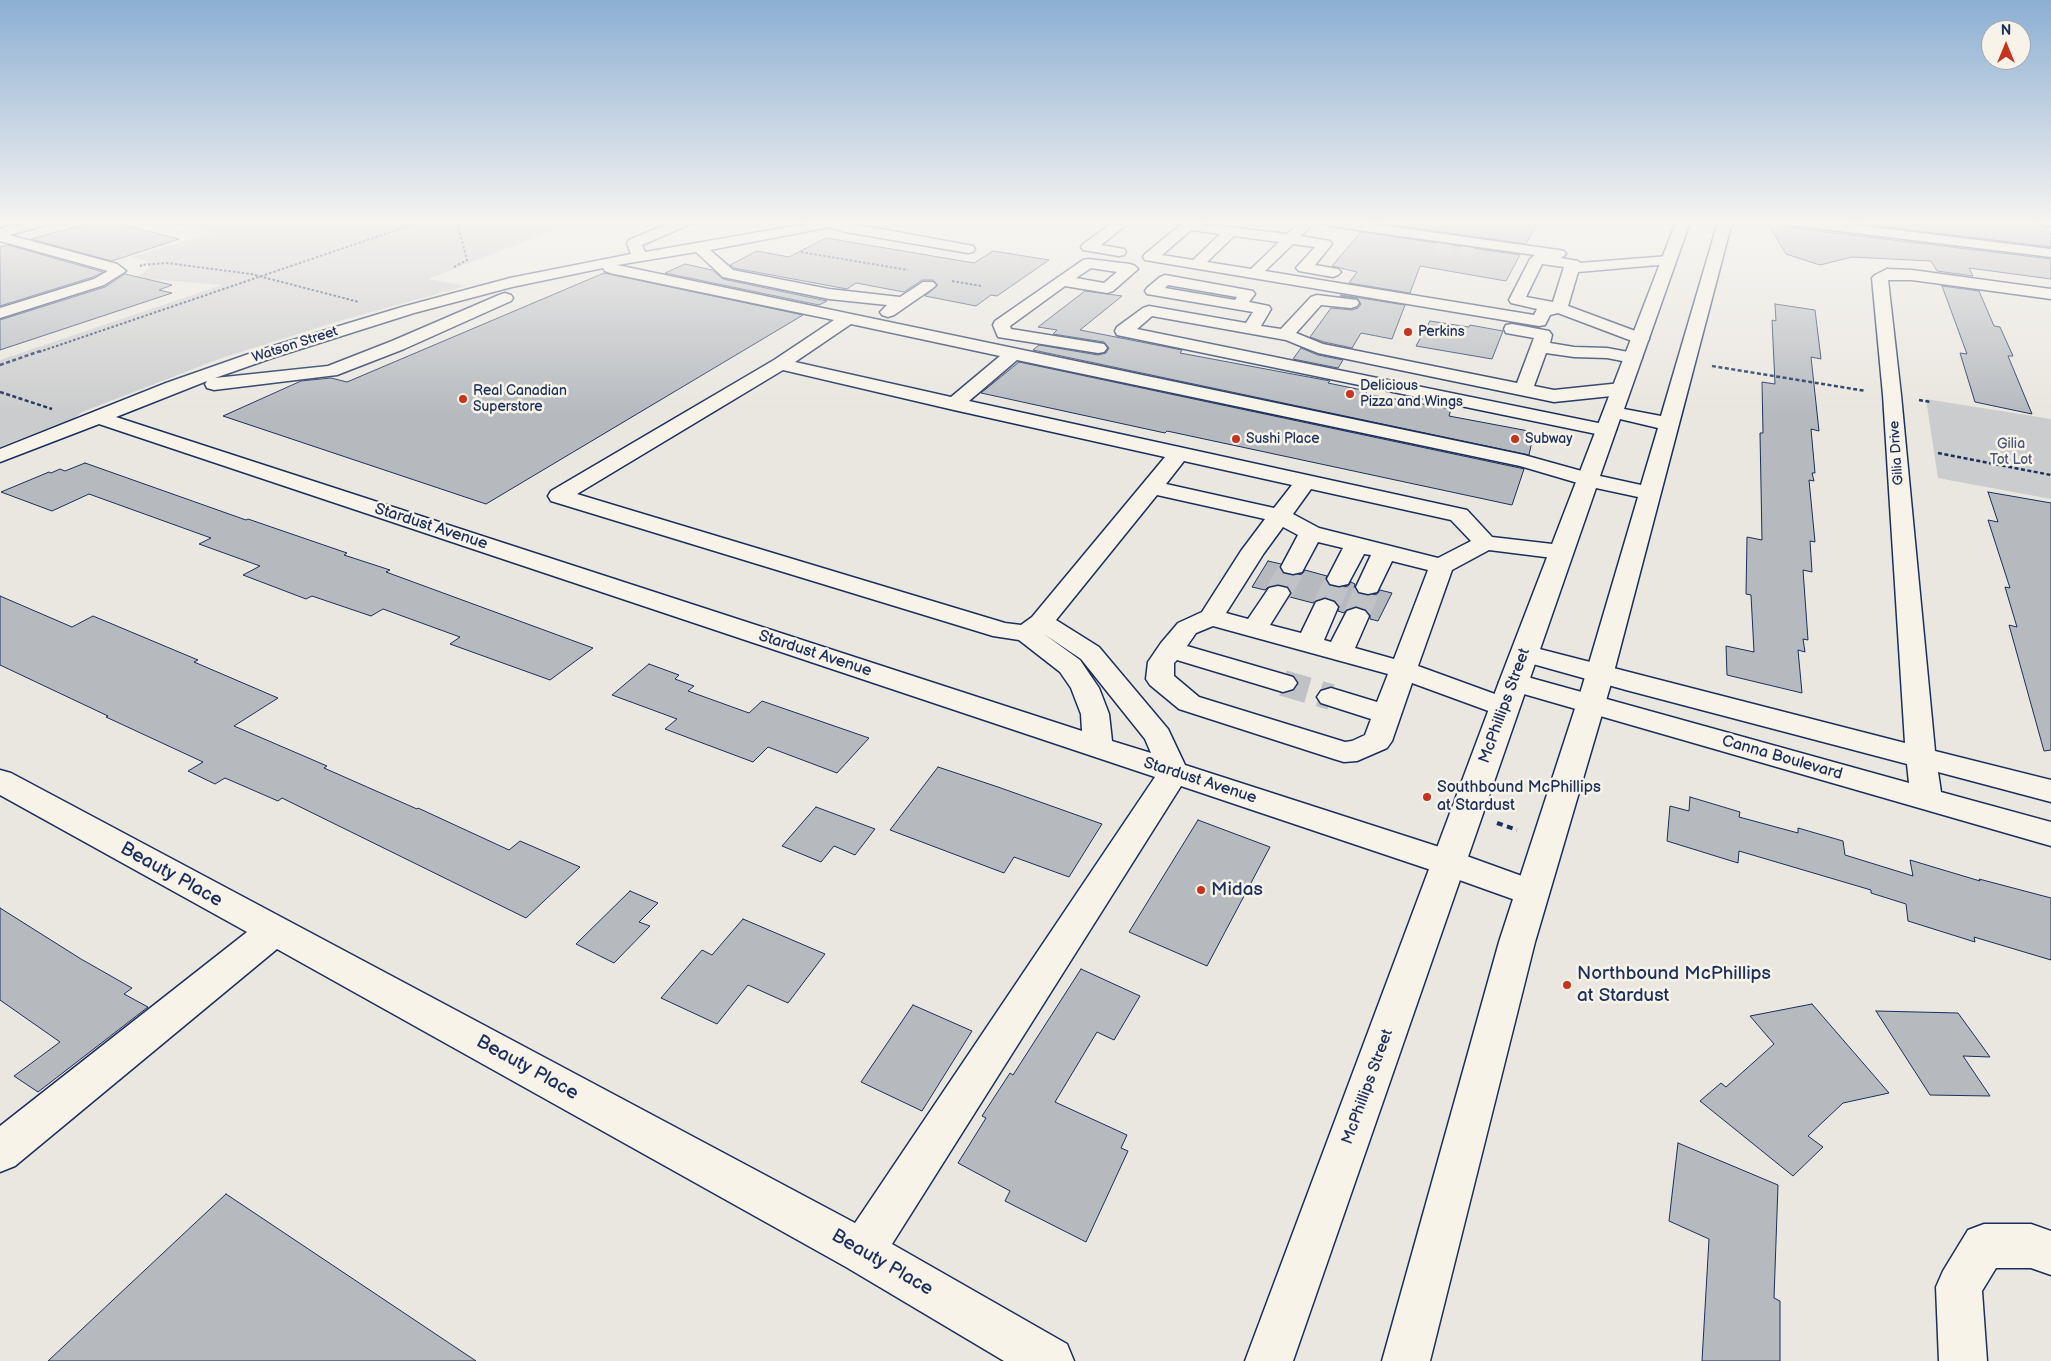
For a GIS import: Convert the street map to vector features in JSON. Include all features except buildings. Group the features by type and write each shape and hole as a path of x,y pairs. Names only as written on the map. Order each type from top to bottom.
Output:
{"street":[{"path":"0,312 87,286"},
{"name":"Watson Street","path":"0,456 173,387 339,330 408,310 506,286"},
{"path":"173,387 331,371 398,346 477,311 525,286"},
{"path":"694,286 1524,461 1588,480 1650,493"},
{"path":"786,286 829,294 902,302"},
{"path":"882,316 927,286"},
{"path":"1056,286 1001,324 1004,333 1098,348"},
{"path":"1358,286 1540,321 1544,311 1559,308"},
{"path":"1517,300 1524,286"},
{"path":"1559,308 1567,286"},
{"name":"McPhillips Street","path":"1269,1361 1508,694 1659,286"},
{"path":"1406,1361 1517,942 1590,704 1686,362 1710,286"},
{"name":"Gilia Drive","path":"1882,286 1921,757 1927,800"},
{"name":"Gilia Drive","path":"1989,286 2051,294"},
{"path":"1498,297 1559,308 1636,348"},
{"path":"1285,335 1317,300 1338,300 1543,334 1540,347 1523,390"},
{"path":"1239,305 1263,309 1250,329"},
{"path":"1073,366 1149,310 1285,335 1318,348 1554,396 1669,424"},
{"path":"848,318 780,364 559,496 1002,630 1033,627 1060,632 1090,653 1115,682 1158,736 1174,773 862,1251"},
{"path":"1123,331 1548,418 1613,410"},
{"path":"1540,347 1574,352 1608,353 1636,348"},
{"path":"1378,361 1389,348 1483,364"},
{"path":"954,404 1013,354"},
{"path":"780,364 1305,482 1459,514 1485,543"},
{"path":"1511,369 1530,372"},
{"path":"1548,418 1554,396"},
{"name":"Stardust Avenue","path":"93,419 1449,863 1532,893"},
{"path":"1033,627 1179,454"},
{"path":"1305,482 1253,551 1211,617 1187,628 1161,662 1160,679 1189,703 1344,752 1358,751 1376,741 1404,670 1441,566"},
{"path":"1152,486 1280,516 1311,533 1356,546 1441,566 1485,543 1561,552"},
{"path":"1293,567 1311,533"},
{"path":"1339,579 1356,546"},
{"path":"1368,587 1384,552"},
{"path":"1255,629 1278,593"},
{"path":"1309,645 1325,607"},
{"path":"1339,653 1356,616"},
{"name":"Canna Boulevard","path":"1211,617 1404,670 1508,694 1590,704 2051,834"},
{"path":"1033,627 1070,666 1085,688 1095,714 1098,748"},
{"path":"1170,649 1283,683"},
{"path":"1524,653 2051,791"},
{"path":"1331,697 1387,714"},
{"name":"Beauty Place","path":"0,781 862,1251 1050,1361"},
{"path":"0,1152 274,931"},
{"path":"1963,1361 1959,1287 1984,1246 2031,1246 2051,1253"}],"path":[{"path":"0,365 232,286"},
{"path":"297,286 360,302"},
{"path":"1686,362 1931,402"},
{"path":"0,392 93,419"},
{"path":"1938,453 2051,475"},
{"path":"1494,822 1520,831"}],"green space":[{"path":"220,286 465,286 336,322 219,359 82,412 73,419 0,447 0,360"},
{"name":"Gilia Tot Lot","path":"1926,399 2051,419 2051,499 1938,478"}],"tunnel":[{"path":"1278,593 1293,567"},
{"path":"1325,607 1339,579"},
{"path":"1356,616 1368,587"},
{"path":"1283,683 1331,697"}],"place":[{"name":"Perkins","path":"1408,332"},
{"name":"Delicious Pizza and Wings","path":"1350,394"},
{"name":"Real Canadian Superstore","path":"463,399"},
{"name":"Sushi Place","path":"1236,439"},
{"name":"Subway","path":"1515,439"},
{"name":"Southbound McPhillips at Stardust","path":"1427,797"},
{"name":"Midas","path":"1201,890"},
{"name":"Northbound McPhillips at Stardust","path":"1567,985"}]}
